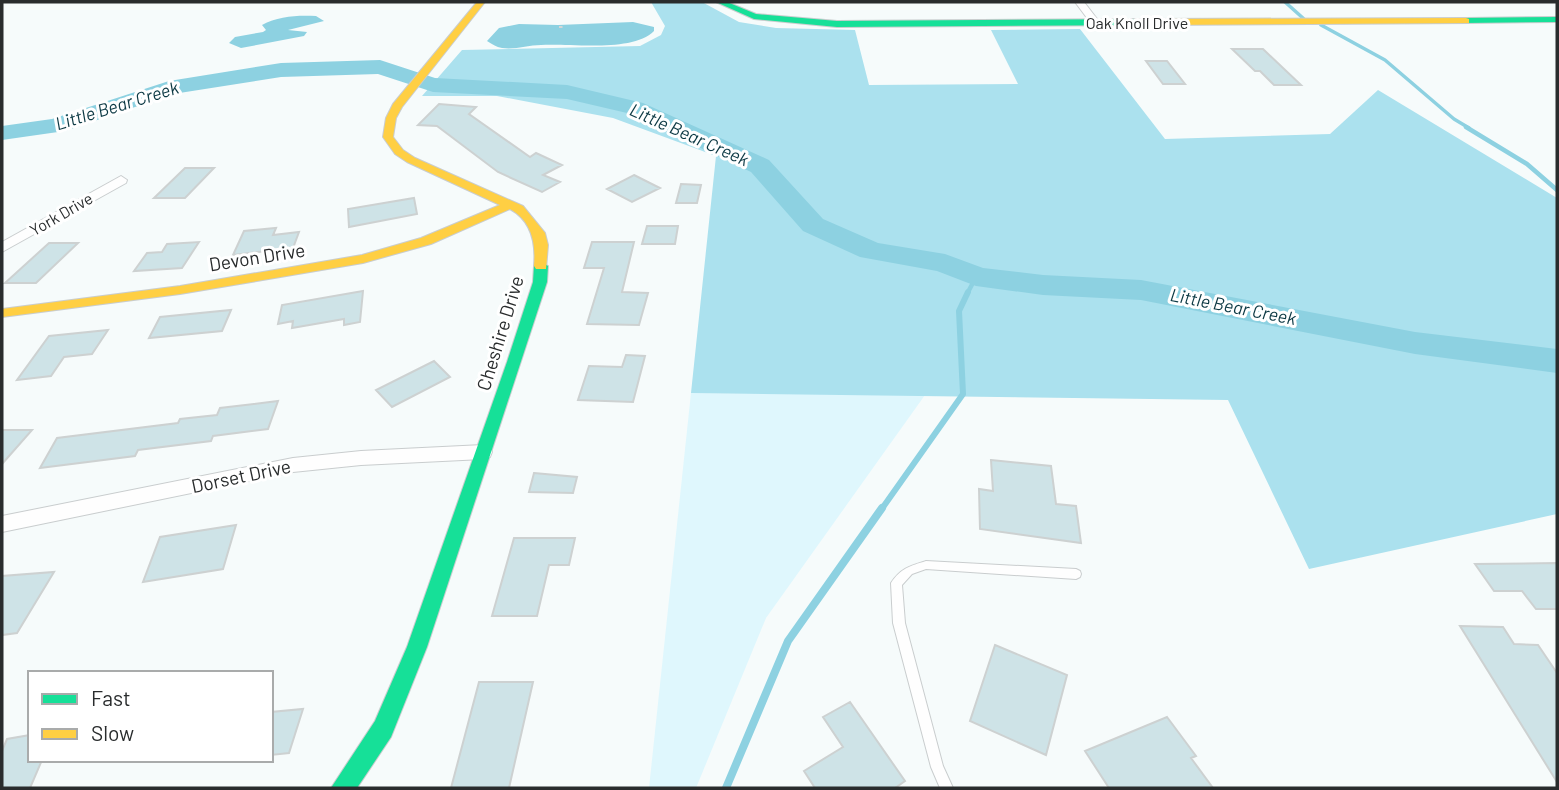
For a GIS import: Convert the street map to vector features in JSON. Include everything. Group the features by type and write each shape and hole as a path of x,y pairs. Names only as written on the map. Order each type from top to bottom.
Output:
{"street":[{"name":"Cheshire Drive","path":"343,788 383,729 416,647 536,293 542,261 539,233 525,215 510,205 426,169 399,152 388,137 388,128 397,106 481,2"},
{"name":"Oak Knoll Drive","path":"720,2 754,16 801,23 1096,24 1557,20"},
{"path":"1080,2 1096,24"},
{"name":"York Drive","path":"2,248 121,180"},
{"name":"Devon Drive","path":"2,313 180,290 363,259 426,241 510,205"},
{"name":"Dorset Drive","path":"2,524 293,465 361,458 483,452"}],"lane":[{"path":"947,788 937,767 899,623 896,583 908,571 926,565 1076,574"}],"shaded area":[{"path":"651,2 702,2 739,22 776,28 855,30 869,85 1018,84 991,30 1080,29 1165,139 1330,134 1378,90 1557,198 1557,514 1309,569 1228,400 691,393 716,156 613,118 497,96 422,96 462,50 640,46 661,35 665,26"},
{"path":"316,16 324,21 288,30 307,32 304,36 241,48 229,43 235,37 263,32 266,30 262,25 281,18"},
{"path":"633,22 654,27 654,31 631,42 600,46 541,45 507,48 487,41 499,28 519,24"},
{"path":"691,393 925,395 766,618 696,788 649,788"}],"building":[{"path":"1232,49 1263,49 1301,85 1274,85"},
{"path":"1146,61 1167,61 1185,84 1163,84"},
{"path":"439,104 476,107 469,114 530,157 536,153 562,165 543,175 560,182 542,192 498,172 437,126 418,125"},
{"path":"185,168 214,168 185,198 154,198"},
{"path":"634,175 660,188 632,202 607,189"},
{"path":"681,184 701,185 697,203 676,203"},
{"path":"414,198 417,214 349,227 348,209"},
{"path":"647,226 678,226 675,244 642,244"},
{"path":"276,228 273,235 299,232 293,248 233,255 244,231"},
{"path":"199,242 182,268 134,271 147,253 162,252 167,244"},
{"path":"592,242 634,242 622,292 648,293 639,325 587,324 604,268 584,268"},
{"path":"49,243 78,243 36,283 5,283"},
{"path":"363,291 360,322 344,325 344,319 292,328 293,321 278,324 282,305"},
{"path":"231,310 222,331 149,338 160,317"},
{"path":"108,330 92,354 64,357 51,376 17,380 49,336"},
{"path":"626,355 645,356 633,402 578,400 589,366 622,367"},
{"path":"434,361 450,377 392,407 376,390"},
{"path":"278,401 268,429 213,436 211,441 138,450 135,456 40,468 57,438 178,423 180,419 217,415 220,408"},
{"path":"2,430 32,430 2,464"},
{"path":"991,460 1051,466 1056,504 1076,506 1081,543 980,529 979,489 993,491"},
{"path":"534,473 577,477 573,493 529,492"},
{"path":"236,525 223,569 143,582 160,537"},
{"path":"514,538 575,538 569,565 549,565 537,616 492,616"},
{"path":"1557,563 1557,609 1536,609 1522,591 1494,591 1475,564"},
{"path":"54,572 17,633 2,635 2,576"},
{"path":"1460,626 1503,627 1514,644 1538,645 1557,673 1557,782"},
{"path":"995,645 1067,675 1046,755 970,721"},
{"path":"479,682 533,682 509,788 451,788"},
{"path":"850,702 905,781 895,788 815,788 804,771 843,747 823,717"},
{"path":"303,709 289,753 273,755 273,712"},
{"path":"1167,717 1196,756 1191,758 1213,788 1109,788 1085,751"},
{"path":"28,735 28,762 41,762 30,788 2,788 2,751 7,739"}],"waterway":[{"path":"1285,2 1304,19"},
{"path":"1321,25 1385,60 1454,119 1469,128"},
{"name":"Little Bear Creek","path":"2,133 56,126 169,88 281,70 380,67 433,85 567,92 635,108 760,166 813,225 871,251 945,263 976,277 1043,285 1141,290 1415,343 1557,361"},
{"path":"1466,127 1527,164 1557,190"},
{"path":"968,293 976,277"},
{"path":"881,510 963,394 959,311 968,293"},
{"path":"726,788 788,641 882,508"}],"traffic: fast":[{"path":"720,2 754,16 837,24 1154,22"},
{"path":"1466,21 1557,20"},
{"path":"343,788 383,729 417,647 515,362 540,282 541,266"}],"traffic: slow":[{"path":"481,2 397,106 391,118 388,137 399,152 411,160 519,209 539,233 542,245 541,266"},
{"path":"1154,22 1466,21"},
{"path":"2,313 180,290 363,259 426,241 510,205"}]}
